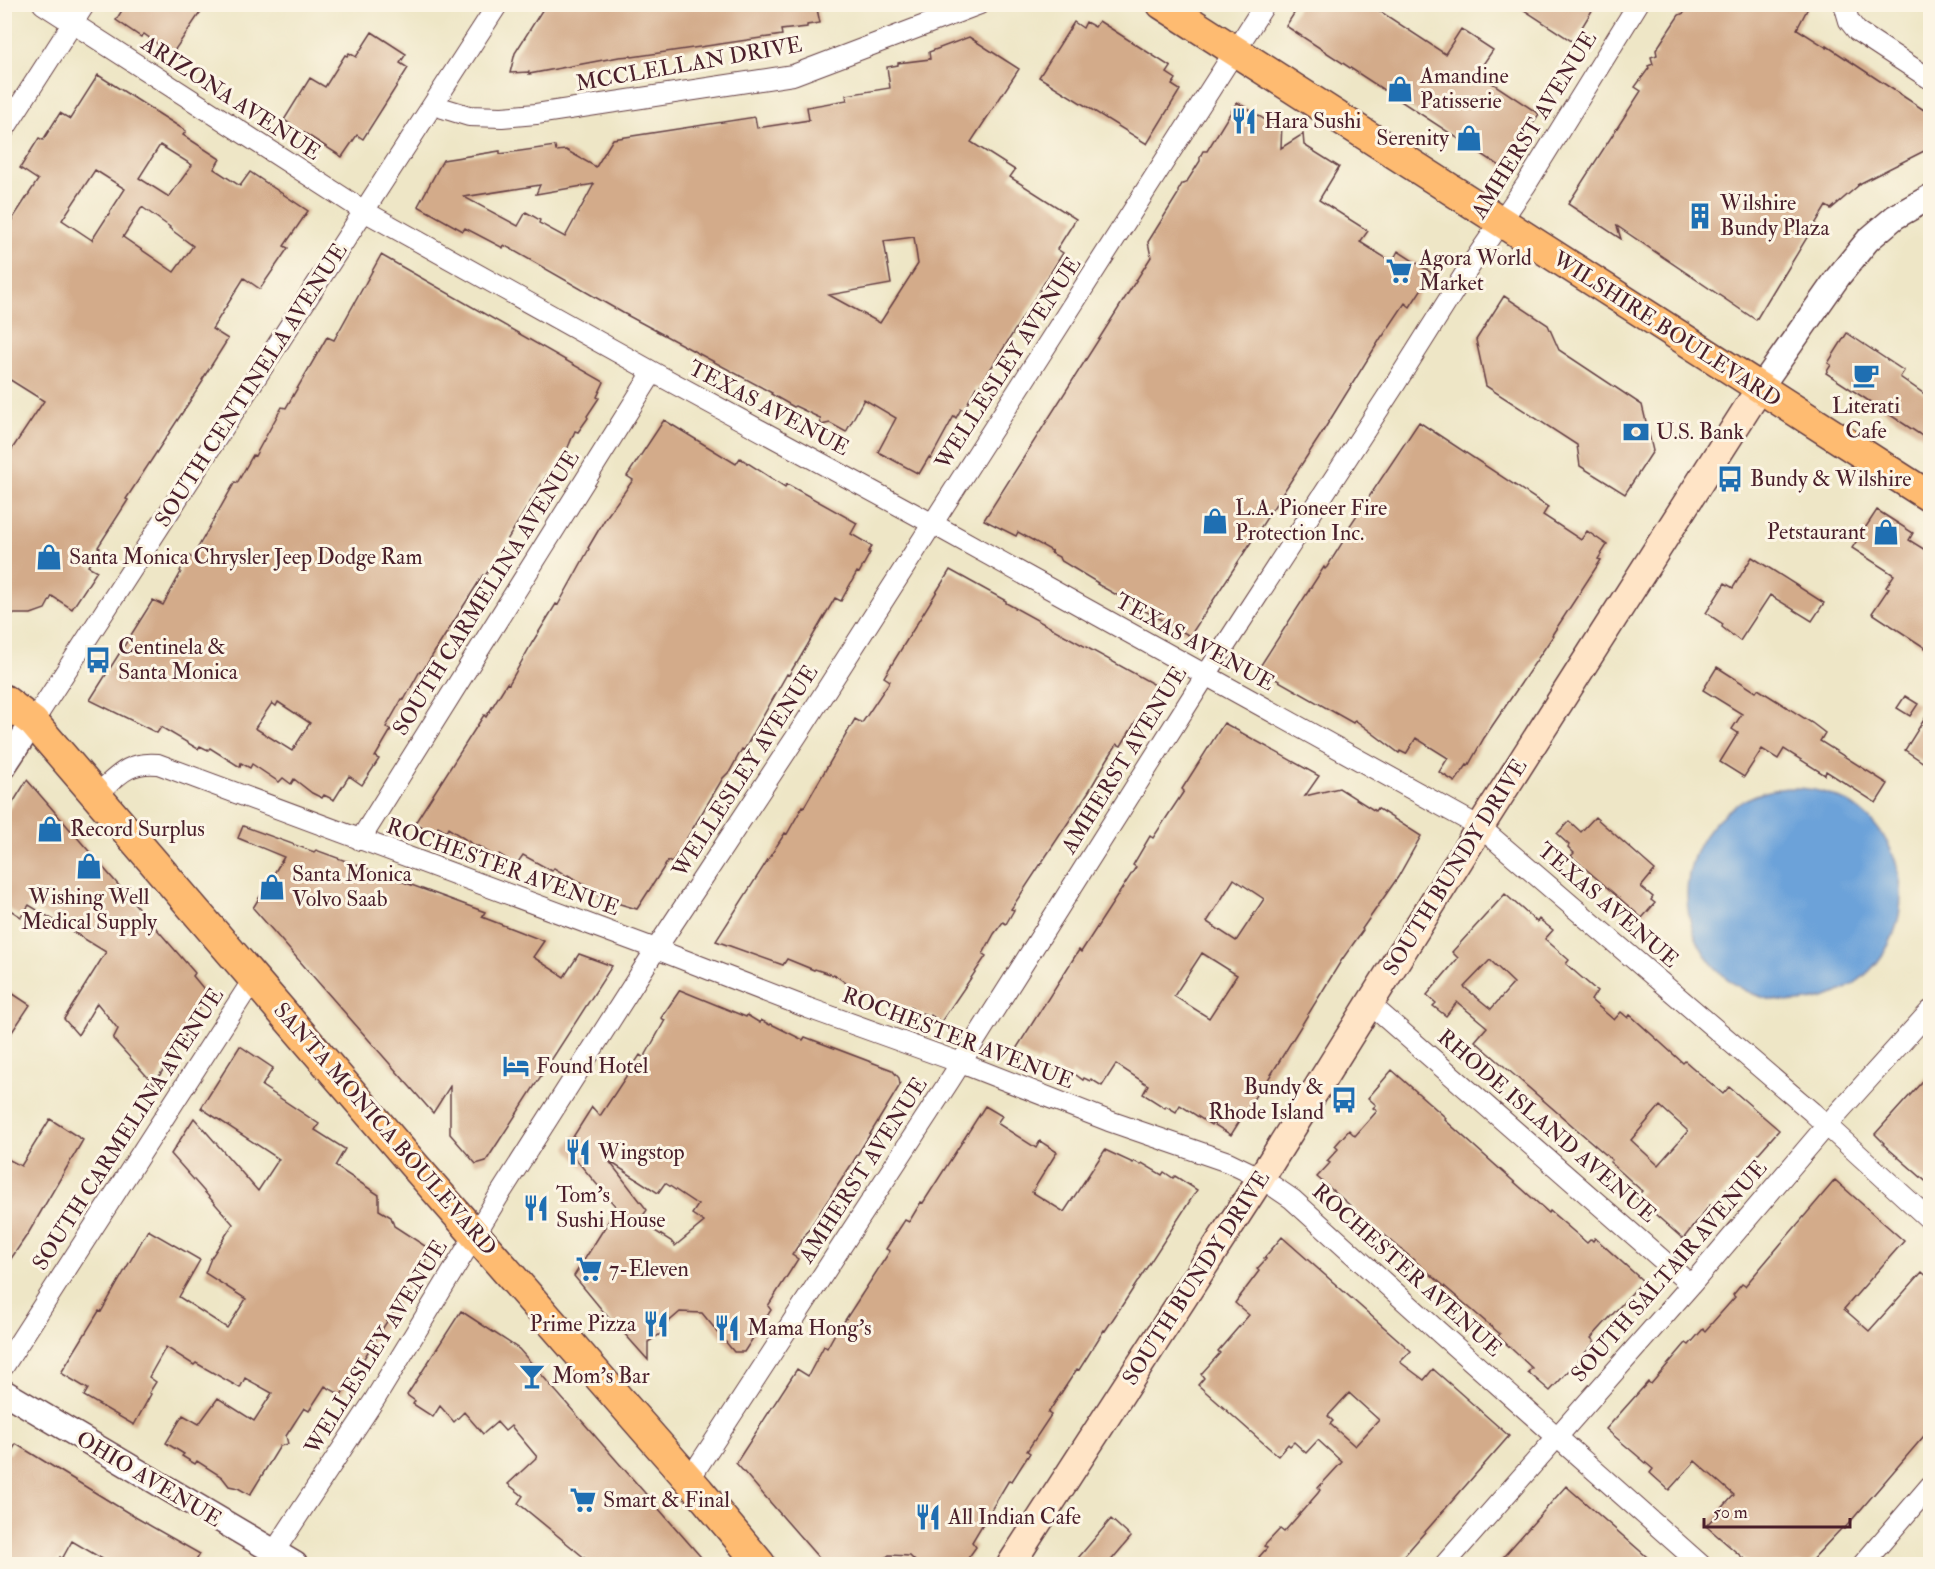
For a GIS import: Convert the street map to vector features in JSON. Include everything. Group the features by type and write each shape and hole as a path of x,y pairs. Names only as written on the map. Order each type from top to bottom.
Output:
{"main road":[{"name":"WILSHIRE BOULEVARD","path":"1162,4 1930,497"},
{"name":"SOUTH BUNDY DRIVE","path":"1011,1564 1261,1178 1480,827 1760,388"},
{"name":"SANTA MONICA BOULEVARD","path":"4,700 33,722 760,1564"}],"street":[{"name":"ARIZONA AVENUE","path":"43,4 364,212"},
{"path":"4,129 85,4"},
{"name":"SOUTH CENTINELA AVENUE","path":"4,766 498,4"},
{"name":"MCCLELLAN DRIVE","path":"433,105 469,116 502,117 536,114 793,75 980,4"},
{"name":"WELLESLEY AVENUE","path":"270,1558 375,1399 475,1233 656,949 792,743 1265,4"},
{"name":"AMHERST AVENUE","path":"689,1480 961,1063 1206,675 1464,275 1502,223 1638,4"},
{"path":"1844,4 1849,21 1857,31 1930,80"},
{"name":"SOUTH BUNDY DRIVE","path":"1760,388 1838,277 1868,240 1895,217 1930,197"},
{"name":"TEXAS AVENUE","path":"364,212 1480,827 1827,1125 1930,1220"},
{"name":"SOUTH CARMELINA AVENUE","path":"360,840 653,372"},
{"name":"ROCHESTER AVENUE","path":"96,795 135,764 158,764 656,949 808,1008 961,1063 1109,1121 1228,1162 1261,1178 1292,1199 1700,1564"},
{"name":"SOUTH CARMELINA AVENUE","path":"4,1366 254,978"},
{"name":"RHODE ISLAND AVENUE","path":"1370,1004 1691,1285"},
{"name":"SOUTH SALTAIR AVENUE","path":"1445,1564 1691,1285 1827,1125 1930,1011"},
{"name":"OHIO AVENUE","path":"4,1392 270,1558 295,1564"},
{"path":"1863,1564 1930,1486"}],"water":[{"path":"1783,788 1805,788 1825,792 1845,800 1870,819 1889,844 1897,864 1901,895 1897,926 1889,946 1870,971 1845,990 1825,998 1805,1002 1783,1002 1763,998 1743,990 1711,963 1699,946 1691,926 1687,906 1687,884 1691,864 1699,844 1726,812 1743,800 1763,792"}],"building":[{"path":"126,4 206,4 172,54 144,34 141,37 116,20"},
{"path":"546,4 810,4 817,9 820,23 781,30 782,35 619,57 529,74 529,72 510,73 515,53"},
{"path":"1300,4 1369,4 1445,54 1461,29 1493,50 1477,73 1539,114 1503,168 1286,26"},
{"path":"1515,4 1596,4 1573,42"},
{"path":"1690,4 1810,4 1797,29 1827,48 1827,46 1930,114 1930,148 1857,185 1859,185 1831,209 1826,206 1756,320 1617,226 1621,239 1568,204 1641,91 1635,87 1649,68 1648,66 1653,64 1651,57 1657,55 1656,50 1679,15 1684,13"},
{"path":"1099,21 1171,67 1167,73 1176,79 1172,85 1180,90 1147,144 1039,77 1074,22 1083,28 1086,22 1095,27"},
{"path":"372,32 406,54 400,63 408,68 363,139 357,135 342,157 284,120 310,78 325,87 345,55 349,53 356,57"},
{"path":"969,37 1019,69 971,142 1015,170 1010,177 1076,219 1057,249 1063,253 978,389 976,387 964,410 961,409 956,418 954,416 931,458 929,457 919,474 878,452 896,418 864,399 846,432 830,423 821,425 820,418 794,407 504,245 503,248 465,228 463,231 418,206 443,160 500,151 500,154 555,146 556,151 566,150 596,167 613,139 755,117 757,128 809,120 807,107 847,100 846,95 890,88 887,67 898,65 898,63 930,59 929,52","holes":["594,184 565,237 539,223 540,220 526,212 518,226 464,197 540,185 536,194","914,237 918,264 880,323 829,295 891,284 884,241"]},
{"path":"98,75 186,131 183,135 220,159 214,169 240,186 250,172 308,211 284,246 288,248 260,289 244,278 212,329 228,339 98,547 100,548 88,566 97,571 72,609 52,596 45,609 31,614 13,614 4,609 4,461 44,401 4,376 4,232 38,180 20,168 39,138 43,140 60,113 70,119","holes":["160,145 192,165 169,197 139,178","95,170 125,189 92,240 62,220","142,207 193,246 174,272 123,237"]},
{"path":"1237,102 1273,125 1282,121 1281,148 1303,134 1304,145 1339,167 1319,200 1368,231 1360,242 1392,262 1398,251 1432,273 1410,307 1405,303 1382,336 1190,636 1097,584 1060,560 1051,553 1052,551 1018,532 1016,536 984,520 1151,257 1148,242 1182,184 1186,183 1200,161 1203,151 1207,151"},
{"path":"381,255 604,382 597,397 599,398 587,416 588,418 578,432 575,431 566,452 564,451 549,477 547,475 485,576 483,575 422,672 420,671 404,700 402,699 386,727 391,730 375,757 379,759 362,785 349,776 334,800 312,793 294,779 291,784 283,778 279,782 252,764 250,768 241,763 240,767 210,748 208,750 200,746 198,749 161,727 157,733 90,700 153,600 163,605 188,555 192,558 235,482 237,483 253,455 255,456 282,407 286,408 327,337 334,340","holes":["278,702 310,723 292,751 255,728 272,703 276,706"]},
{"path":"1504,296 1548,325 1559,350 1642,405 1653,451 1625,494 1580,466 1577,445 1486,386 1476,340"},
{"name":"Literati Cafe","path":"1847,333 1904,371 1900,377 1930,398 1930,441 1826,373 1831,365 1828,363"},
{"path":"664,420 736,464 740,458 785,487 787,484 857,523 851,534 872,546 859,573 857,572 841,601 835,598 797,663 789,675 787,674 744,750 742,749 730,771 723,778 672,863 668,861 637,909 610,901 592,892 593,890 568,875 554,868 552,871 523,855 516,865 499,854 497,858 448,828 446,832 438,827 434,835 415,823 484,715 486,717 507,683 509,684 556,604 558,605 605,519 633,480 627,476"},
{"path":"1419,422 1548,507 1543,515 1581,540 1587,531 1607,545 1598,559 1601,560 1553,636 1484,738 1468,766 1455,782 1439,772 1448,758 1416,738 1406,754 1400,751 1399,753 1355,720 1353,723 1272,677 1271,680 1257,671 1324,567 1325,569 1327,567 1344,540 1341,539"},
{"path":"1877,510 1913,533 1909,540 1930,553 1930,651 1872,613 1889,588 1886,587 1894,575 1852,548"},
{"path":"1752,557 1824,603 1812,621 1770,595 1740,641 1722,627 1723,624 1706,613 1725,583 1733,588"},
{"path":"950,570 1157,686 1121,746 1117,744 1089,791 1011,909 1014,910 1006,924 1003,922 994,934 983,954 986,956 941,1022 931,1015 930,1017 922,1013 921,1015 910,1007 910,1009 905,1006 904,1010 885,998 884,1000 879,999 861,989 859,992 836,976 787,959 783,965 716,941 804,807 855,719 862,723 890,681 884,677"},
{"path":"1717,667 1756,692 1758,689 1812,723 1825,733 1820,741 1888,784 1876,803 1826,771 1825,775 1784,749 1778,759 1762,749 1744,777 1720,762 1738,733 1732,729 1742,714 1703,690"},
{"path":"1905,696 1918,704 1910,716 1897,708"},
{"path":"1930,710 1930,767 1905,750"},
{"path":"1224,723 1319,776 1305,796 1339,788 1375,811 1377,808 1421,836 1398,877 1341,961 1261,1091 1259,1090 1231,1135 1180,1105 1176,1112 1166,1106 1165,1108 1143,1094 1148,1085 1116,1064 1102,1086 1091,1079 1090,1081 1084,1078 1083,1080 1072,1072 1069,1077 1039,1059 1037,1062 1016,1049 1079,950 1081,952 1136,867 1133,865 1150,836 1153,838 1184,791 1182,789","holes":["1234,879 1264,899 1236,941 1207,922","1202,953 1237,975 1209,1018 1174,996"]},
{"path":"27,780 195,973 193,976 208,994 190,1022 192,1025 154,1084 113,1039 118,1029 97,1003 78,1035 64,1019 106,952 29,905 21,917 4,906 4,817"},
{"path":"1595,817 1655,870 1641,887 1653,897 1651,900 1655,903 1642,918 1571,856 1574,853 1568,847 1569,845 1557,834 1569,821 1581,832"},
{"path":"243,826 314,852 316,850 485,912 482,917 544,941 533,957 564,977 579,954 612,966 486,1161 476,1164 450,1134 450,1086 433,1113 253,908 284,857 238,838"},
{"path":"1505,894 1537,922 1539,919 1553,930 1545,939 1569,960 1566,964 1597,991 1591,1000 1614,1020 1621,1012 1628,1018 1630,1015 1683,1063 1685,1061 1723,1094 1729,1087 1779,1130 1712,1206 1710,1205 1683,1239 1636,1197 1642,1191 1610,1162 1612,1160 1475,1041 1487,1027 1457,1002 1446,1016 1433,1006 1436,1003 1427,995 1458,958 1452,952","holes":["1490,960 1514,983 1491,1009 1464,987","1660,1106 1688,1131 1658,1165 1631,1140"]},
{"path":"4,988 30,1005 4,1044"},
{"path":"680,990 746,1017 747,1015 760,1023 761,1020 771,1024 803,1040 805,1037 892,1070 899,1078 900,1085 792,1255 798,1259 768,1306 771,1310 744,1352 734,1352 702,1313 680,1312 665,1325 659,1335 648,1342 648,1360 623,1332 621,1333 574,1276 617,1208 566,1148 592,1107 600,1116 640,1055 644,1058 665,1020 661,1018","holes":["609,1161 658,1193 665,1183 698,1205 692,1214 704,1222 675,1246 671,1241 639,1221 647,1210"]},
{"path":"240,1046 273,1068 262,1086 319,1124 315,1130 345,1149 335,1166 379,1195 379,1210 391,1217 394,1226 425,1246 429,1252 341,1395 325,1386 309,1411 304,1408 286,1436 288,1444 280,1446 250,1495 229,1486 222,1477 197,1461 195,1464 166,1443 183,1415 199,1424 218,1398 254,1421 272,1393 245,1378 240,1388 196,1363 194,1365 166,1347 149,1377 156,1382 134,1425 84,1396 88,1389 61,1373 99,1311 101,1312 148,1230 200,1260 179,1297 227,1328 246,1299 205,1273 211,1258 233,1224 171,1154 194,1118 258,1191 279,1159 201,1108"},
{"path":"1392,1070 1549,1213 1550,1211 1587,1243 1595,1238 1643,1281 1591,1338 1595,1342 1550,1391 1528,1372 1532,1368 1498,1336 1500,1334 1317,1177 1330,1163 1327,1161 1338,1149 1335,1146 1349,1130 1355,1136 1377,1111 1373,1108 1376,1105 1368,1098"},
{"path":"1930,1073 1930,1185 1883,1144 1875,1134"},
{"path":"985,1106 1002,1116 997,1123 1036,1148 1040,1141 1057,1152 1032,1192 1064,1212 1105,1150 1133,1163 1134,1161 1141,1165 1142,1163 1162,1175 1164,1172 1173,1178 1175,1176 1197,1190 1079,1370 1077,1369 1048,1413 1051,1415 1027,1451 1030,1453 1012,1481 1009,1480 972,1542 976,1547 964,1564 918,1564 910,1556 889,1555 877,1564 824,1564 736,1463 797,1369 808,1376 824,1346 827,1348 890,1251 886,1249 905,1220 909,1222 921,1202 923,1203"},
{"path":"50,1119 83,1140 29,1232 4,1269 4,1157 21,1166"},
{"path":"1835,1180 1904,1241 1844,1309 1869,1331 1922,1272 1930,1279 1930,1328 1923,1336 1930,1343 1930,1429 1844,1529 1842,1528 1808,1564 1750,1564 1706,1526 1734,1495 1695,1461 1669,1490 1650,1473 1653,1469 1606,1429 1648,1382 1651,1384 1686,1343 1689,1345 1703,1329 1705,1331 1735,1297 1733,1295 1742,1284 1745,1286"},
{"path":"1282,1237 1411,1351 1400,1362 1424,1380 1433,1369 1509,1436 1397,1564 1267,1564 1259,1557 1267,1548 1264,1546 1280,1529 1284,1532 1318,1493 1320,1490 1318,1488 1342,1462 1318,1440 1306,1453 1294,1442 1290,1446 1288,1444 1278,1456 1198,1385 1204,1378 1201,1374 1249,1315 1235,1303 1259,1271 1257,1269 1266,1259 1264,1258","holes":["1349,1393 1379,1420 1355,1446 1330,1424 1333,1421 1328,1416"]},
{"path":"461,1311 519,1349 707,1564 592,1564 518,1503 523,1496 508,1484 537,1457 511,1426 505,1431 497,1422 483,1434 464,1412 454,1422 440,1406 433,1417 413,1404 415,1401 407,1395"},
{"path":"16,1444 200,1554 194,1564 111,1564 72,1541 62,1559 60,1557 56,1564 4,1564 4,1451 10,1454"},
{"path":"1566,1486 1655,1564 1497,1564"},
{"path":"1111,1519 1131,1537 1108,1564 1073,1564"}],"place":[{"name":"Amandine Patisserie","path":"1400,89"},
{"name":"Hara Sushi","path":"1244,121"},
{"name":"Serenity","path":"1469,138"},
{"name":"Wilshire Bundy Plaza","path":"1700,216"},
{"name":"Agora World Market","path":"1399,271"},
{"name":"Literati Cafe","path":"1866,375"},
{"name":"U.S. Bank","path":"1636,432"},
{"name":"Bundy & Wilshire","path":"1730,479"},
{"name":"L.A. Pioneer Fire Protection Inc.","path":"1215,521"},
{"name":"Petstaurant","path":"1886,532"},
{"name":"Santa Monica Chrysler Jeep Dodge Ram","path":"49,557"},
{"name":"Centinela & Santa Monica","path":"98,660"},
{"name":"Record Surplus","path":"50,829"},
{"name":"Wishing Well Medical Supply","path":"89,866"},
{"name":"Santa Monica Volvo Saab","path":"272,887"},
{"name":"Found Hotel","path":"516,1066"},
{"name":"Bundy & Rhode Island","path":"1344,1100"},
{"name":"Wingstop","path":"578,1152"},
{"name":"Tom's Sushi House","path":"536,1208"},
{"name":"7-Eleven","path":"589,1269"},
{"name":"Prime Pizza","path":"656,1324"},
{"name":"Mama Hong's","path":"727,1328"},
{"name":"Mom's Bar","path":"532,1376"},
{"name":"Smart & Final","path":"583,1500"},
{"name":"All Indian Cafe","path":"928,1517"}]}
